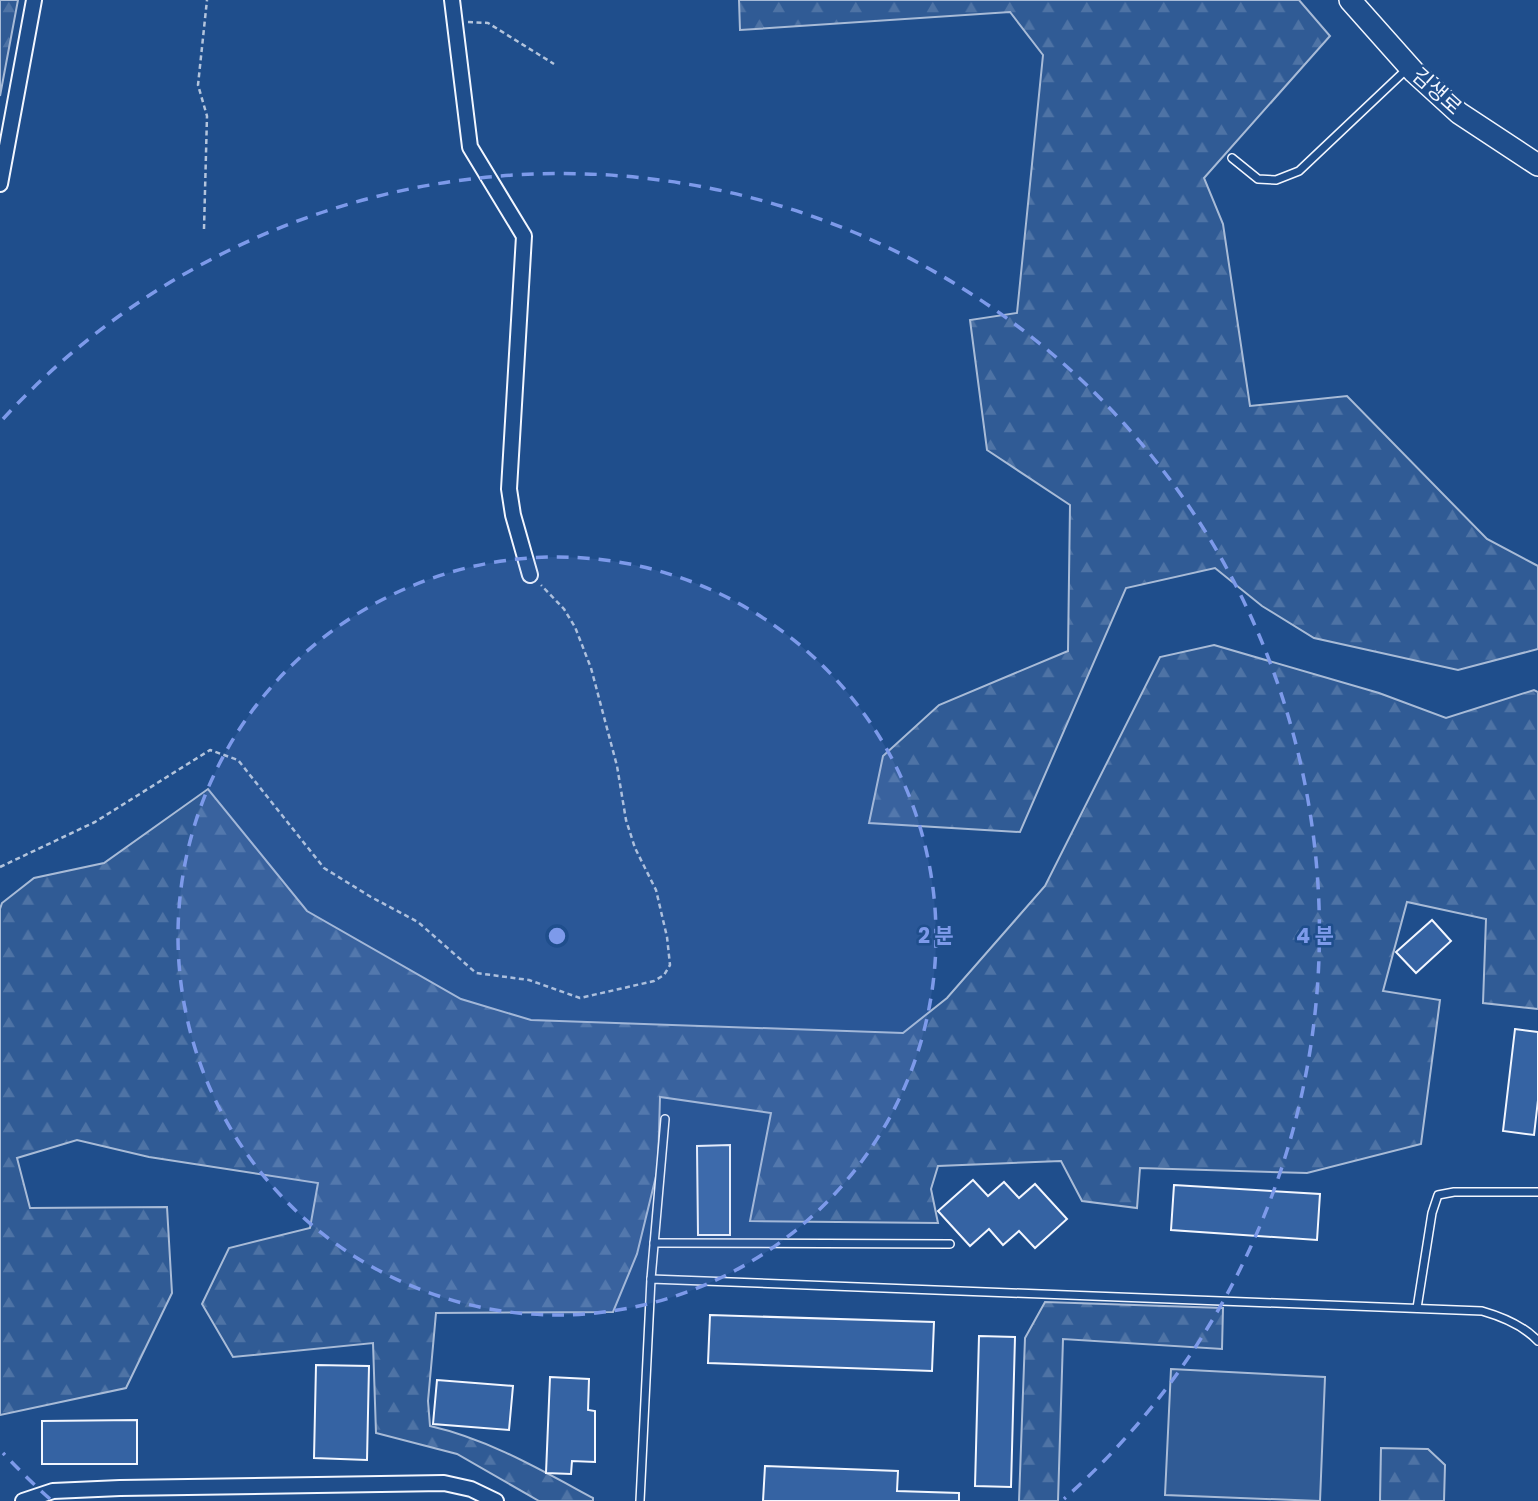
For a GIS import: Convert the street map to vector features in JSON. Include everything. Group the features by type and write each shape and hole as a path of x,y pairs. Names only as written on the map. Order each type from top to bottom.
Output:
{"street":[{"path":"0,184 34,0"},
{"path":"452,0 470,148 524,236 509,488 513,515 530,575"},
{"name":"김생로","path":"1350,0 1409,67 1459,113 1538,164"},
{"path":"23,1501 53,1491 120,1488 444,1483 471,1489 496,1501"}],"lane":[{"path":"1232,158 1258,179 1276,180 1299,171 1409,67"},
{"path":"640,1501 651,1279 665,1119"},
{"path":"1417,1308 1438,1195 1454,1192 1538,1192"},
{"path":"654,1243 950,1244"},
{"path":"651,1279 1482,1311 1505,1318 1538,1341"}],"path":[{"path":"204,229 206,116 198,85 207,0"},
{"path":"455,22 488,23 554,64"},
{"path":"0,867 95,822 211,750 238,760 324,868 370,897 418,922 476,973 529,980 580,998 654,981 664,975 670,965 667,937 656,890 635,848 626,820 617,766 591,668 575,627 564,609 530,575"}],"shaded area":[{"path":"1171,1369 1325,1377 1320,1501 1165,1495"}],"green space":[{"path":"0,0 18,0 0,96"},
{"path":"739,0 1299,0 1330,36 1204,178 1223,224 1250,406 1347,396 1487,539 1538,566 1538,649 1458,670 1314,638 1262,606 1215,568 1126,588 1020,832 869,823 883,756 939,705 1068,651 1070,505 987,450 970,320 1017,313 1043,55 1010,12 740,30"},
{"path":"1214,645 1379,693 1446,718 1534,690 1538,692 1538,1009 1483,1003 1486,919 1407,902 1383,991 1440,1000 1421,1144 1307,1173 1140,1168 1137,1208 1082,1201 1061,1161 938,1166 931,1189 938,1223 750,1221 771,1113 660,1097 658,1168 637,1254 613,1312 436,1313 428,1401 430,1426 493,1447 593,1498 593,1501 539,1501 457,1454 376,1433 373,1343 233,1357 202,1304 229,1248 310,1228 318,1183 149,1157 77,1140 17,1158 30,1208 167,1207 172,1293 126,1388 0,1415 0,909 2,903 34,878 104,863 208,789 307,911 461,999 531,1020 903,1033 947,998 1045,886 1160,657"},
{"path":"1045,1302 1223,1308 1222,1349 1063,1339 1058,1501 1019,1501 1025,1338"},
{"path":"1381,1448 1428,1449 1445,1465 1444,1501 1380,1501"}],"building":[{"path":"1432,920 1451,941 1416,973 1396,952"},
{"path":"1515,1029 1538,1032 1538,1100 1534,1135 1503,1131"},
{"path":"730,1145 730,1235 698,1235 697,1146"},
{"path":"973,1180 988,1196 1004,1182 1019,1198 1035,1184 1067,1219 1035,1248 1019,1231 1003,1245 989,1229 970,1246 938,1211"},
{"path":"1174,1185 1320,1194 1317,1240 1171,1230"},
{"path":"710,1315 934,1322 932,1371 708,1363"},
{"path":"979,1336 1015,1337 1011,1487 975,1486"},
{"path":"316,1365 369,1366 367,1460 314,1458"},
{"path":"550,1377 589,1379 588,1410 595,1411 595,1462 572,1461 571,1474 546,1473"},
{"path":"437,1380 513,1386 509,1430 433,1424"},
{"path":"137,1420 137,1464 42,1464 42,1421"},
{"path":"765,1466 898,1471 897,1491 959,1493 959,1501 763,1501"}]}
